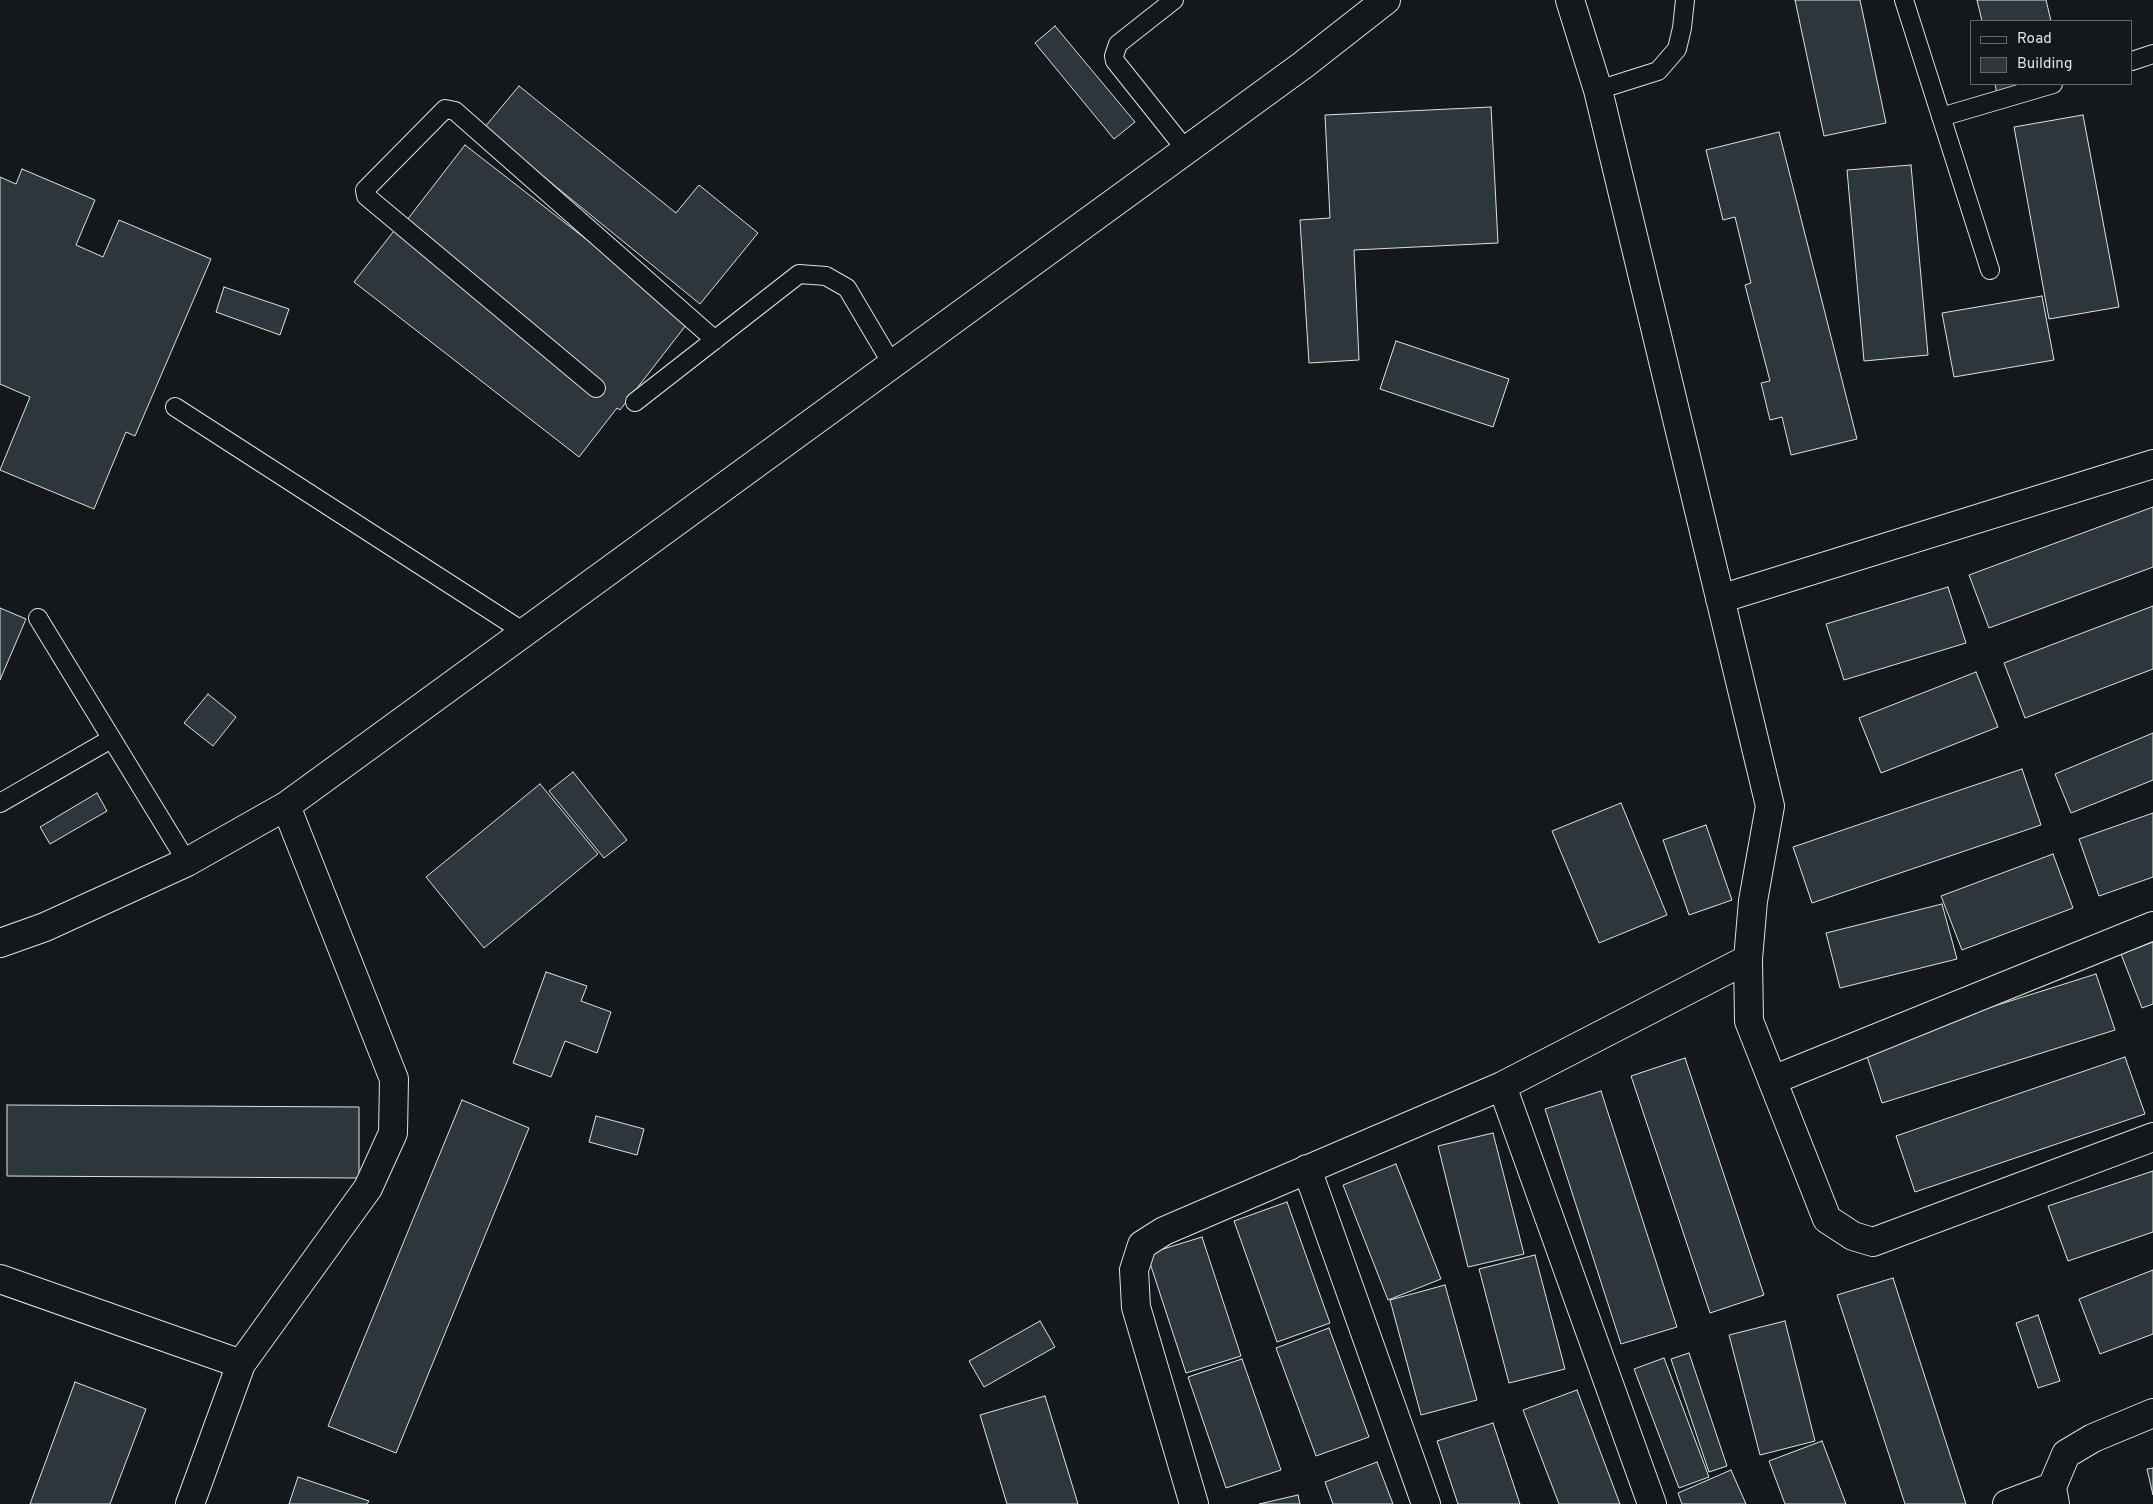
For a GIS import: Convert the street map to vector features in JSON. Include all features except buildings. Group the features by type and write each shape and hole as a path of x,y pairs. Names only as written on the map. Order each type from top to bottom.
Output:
{"street":[{"path":"0,942 45,927 187,862 286,806 1303,65 1386,0"},
{"path":"1570,0 1598,90 1770,806 1753,901 1748,959 1749,1021 1827,1219 1853,1236 1873,1242 2153,1137"},
{"path":"1720,599 2153,464"},
{"path":"190,1504 241,1364 368,1188 393,1133 394,1079 286,806"},
{"path":"1773,1080 2153,926"},
{"path":"1194,1504 1136,1307 1134,1270 1142,1245 1164,1231 1502,1086 1748,959"},
{"path":"1502,1086 1652,1504"},
{"path":"1307,1169 1426,1504"},
{"path":"0,1279 241,1364"},
{"path":"2007,1504 2054,1496 2066,1454 2093,1438 2153,1413"}],"lane":[{"path":"1174,0 1118,44 1114,56 1115,61 1186,150"},
{"path":"1598,90 1658,71 1677,49 1682,28 1685,0"},
{"path":"1904,0 1990,270"},
{"path":"2133,61 2153,54"},
{"path":"1941,117 2050,85"},
{"path":"596,388 366,196 365,190 445,109 455,111 715,340"},
{"path":"635,402 799,274 826,276 847,288 892,364"},
{"path":"175,407 524,632"},
{"path":"38,618 187,862"},
{"path":"0,803 111,739"}]}
